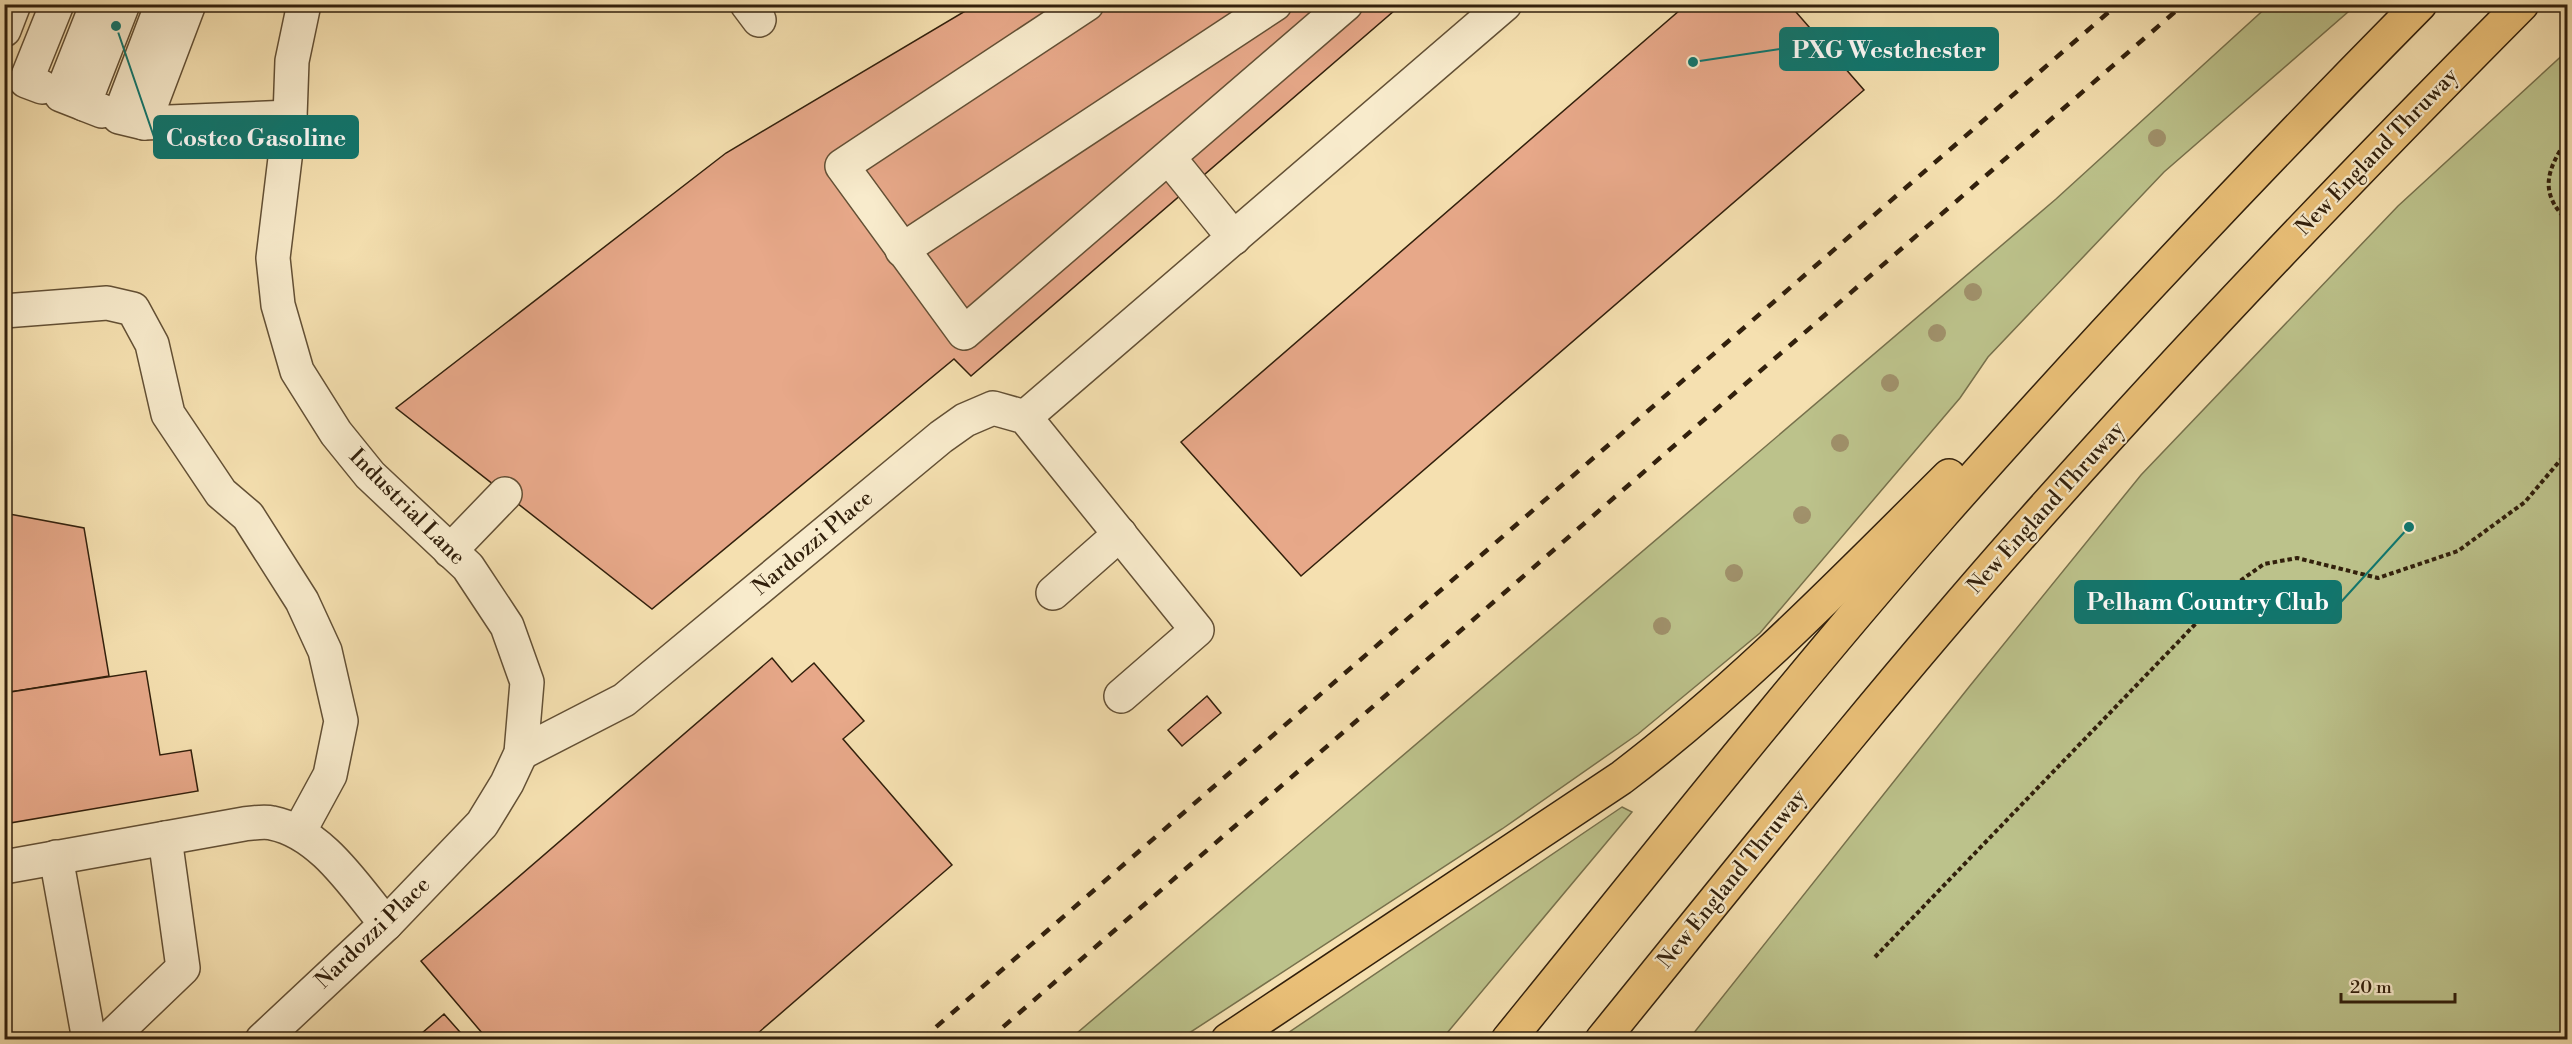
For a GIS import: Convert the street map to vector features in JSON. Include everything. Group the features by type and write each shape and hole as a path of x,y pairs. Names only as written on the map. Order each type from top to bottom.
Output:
{"highway":[{"path":"1228,1040 1621,778 1666,744 1750,672 2219,210 2420,4"},
{"name":"New England Thruway","path":"1602,1040 1857,727 2024,531 2215,320 2522,4"},
{"path":"1508,1040 1919,540 2219,210"}],"lane":[{"path":"4,30 14,4"},
{"path":"35,4 66,96"},
{"path":"57,4 66,96"},
{"path":"66,96 75,4"},
{"path":"66,96 97,4"},
{"path":"66,96 123,4"},
{"path":"66,96 143,4"},
{"path":"66,96 162,4"},
{"path":"66,96 189,4"},
{"name":"Industrial Lane","path":"304,4 292,62 290,117 273,258 278,305 297,371 336,433 370,475 468,567 507,627 526,682 521,753 507,783 482,824"},
{"path":"1087,4 843,166 964,333 1346,4"},
{"path":"902,250 1275,4"},
{"path":"1121,696 1197,630 1025,417 1234,238 1486,10"},
{"path":"66,96 290,117"},
{"path":"1169,158 1234,238"},
{"path":"4,311 107,303 133,309 152,344 168,414 221,493 248,516 302,601 326,651 341,721 330,775 299,832"},
{"name":"Nardozzi Place","path":"521,753 624,700 957,426 993,408 1025,417"},
{"path":"450,551 505,494"},
{"path":"1053,593 1120,534"},
{"path":"4,867 244,824 271,822 299,832 344,870 386,924"},
{"name":"Nardozzi Place","path":"262,1040 386,924 482,824"},
{"path":"108,1040 183,968 165,838"},
{"path":"56,857 89,1040"}],"path":[{"path":"2555,4 2568,17"},
{"path":"2568,138 2551,164 2548,191 2562,216 2568,221"},
{"path":"1875,957 2230,588 2264,564 2296,558 2378,579 2458,550 2525,502 2568,452"}],"green space":[{"path":"2269,5 2356,5 2164,172 1988,357 1960,398 1760,633 1638,734 1502,829 1180,1039 1070,1039 2056,199"},
{"path":"2567,51 2567,1039 1689,1039 2141,475 2398,206"},
{"path":"1622,807 1632,812 1442,1039 1279,1039"}],"building":[{"path":"977,4 1402,4 971,376 954,359 652,609 396,408 726,153"},
{"path":"1687,4 1789,4 1864,90 1301,576 1181,442"},
{"path":"4,513 84,528 109,676 4,693"},
{"path":"772,658 792,682 814,663 864,721 843,739 952,865 750,1040 488,1040 421,961"},
{"path":"146,671 160,755 191,750 198,791 4,824 4,693"},
{"path":"1207,696 1221,713 1182,746 1168,730"},
{"path":"444,1014 467,1040 414,1040"}],"railway":[{"path":"921,1040 2118,4"},
{"path":"988,1040 2184,4"}],"place":[{"name":"Costco Gasoline","path":"116,26"},
{"name":"PXG Westchester","path":"1693,62"},
{"name":"Pelham Country Club","path":"2409,527"}]}
